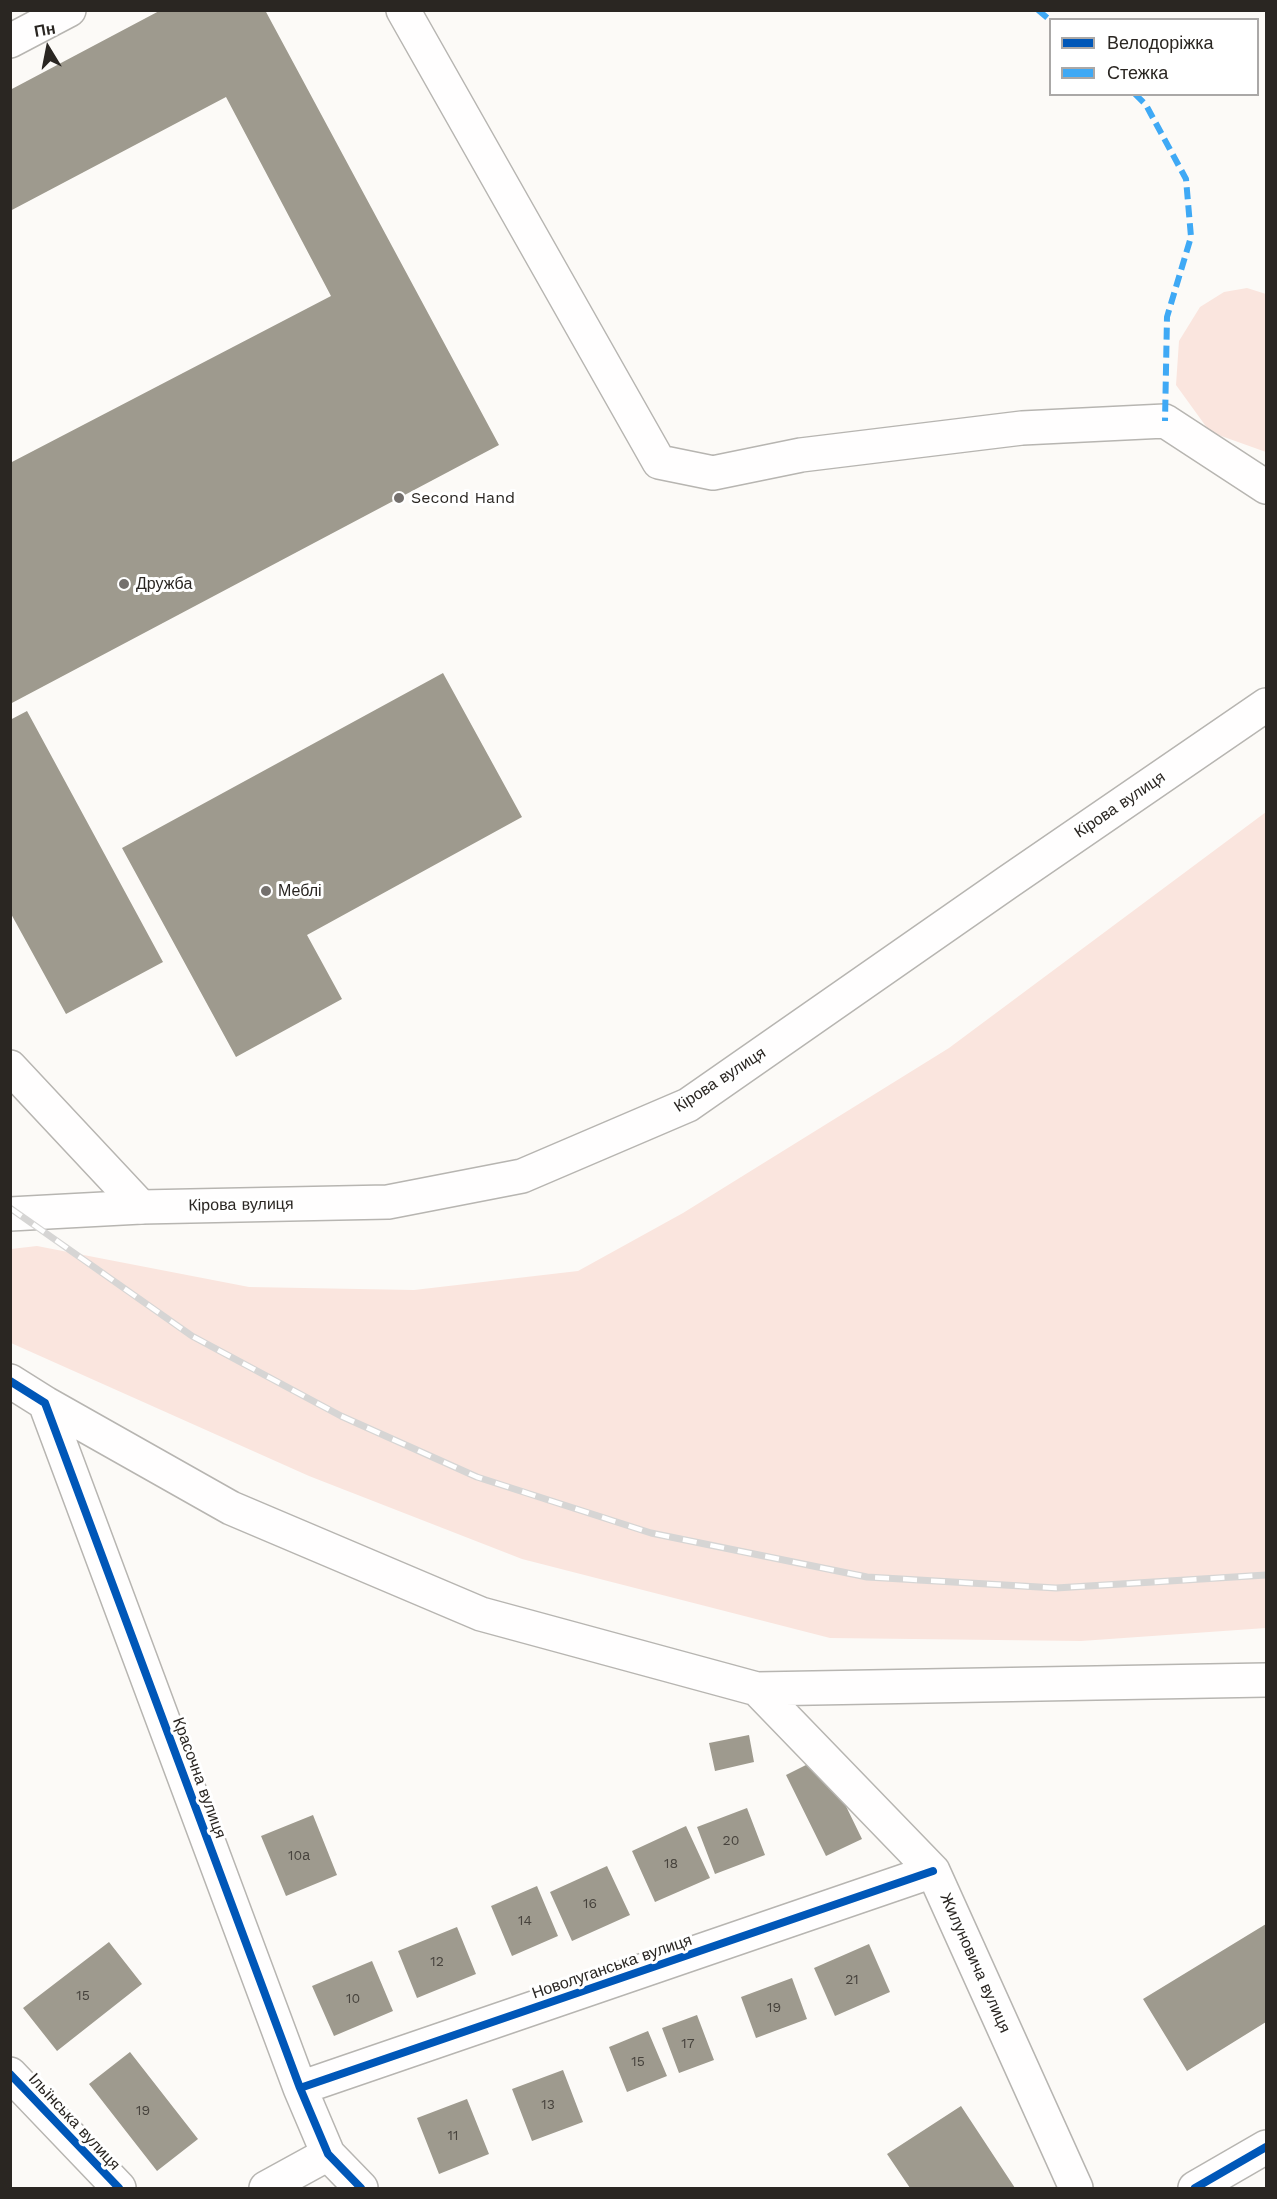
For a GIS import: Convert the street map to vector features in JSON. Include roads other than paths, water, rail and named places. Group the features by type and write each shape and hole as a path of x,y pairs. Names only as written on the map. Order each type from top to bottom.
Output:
{"street":[{"path":"10,41 69,10"},
{"path":"403,10 658,462 713,473 801,454 1022,428 1165,421 1266,487"},
{"name":"Кірова вулиця","path":"10,1214 141,1207 388,1202 522,1176 688,1105 1266,705"},
{"path":"10,1067 141,1207"},
{"path":"10,1382 231,1508 481,1614 757,1689 1266,1680"},
{"name":"Красочна вулиця","path":"45,1403 300,2088 328,2154 361,2188"},
{"name":"Жилуновича вулиця","path":"757,1689 933,1871 1076,2188"},
{"name":"Новолуганська вулиця","path":"300,2088 933,1871"},
{"name":"Ільїнська вулиця","path":"10,2074 119,2188"},
{"path":"1195,2188 1266,2147"},
{"path":"266,2188 328,2154"}],"railway":[{"path":"10,1208 192,1336 341,1416 477,1477 651,1533 867,1577 1056,1588 1266,1575"}],"place":[{"name":"Second Hand","path":"399,498"},
{"name":"Дружба","path":"124,584"},
{"name":"Меблі","path":"266,891"}]}
